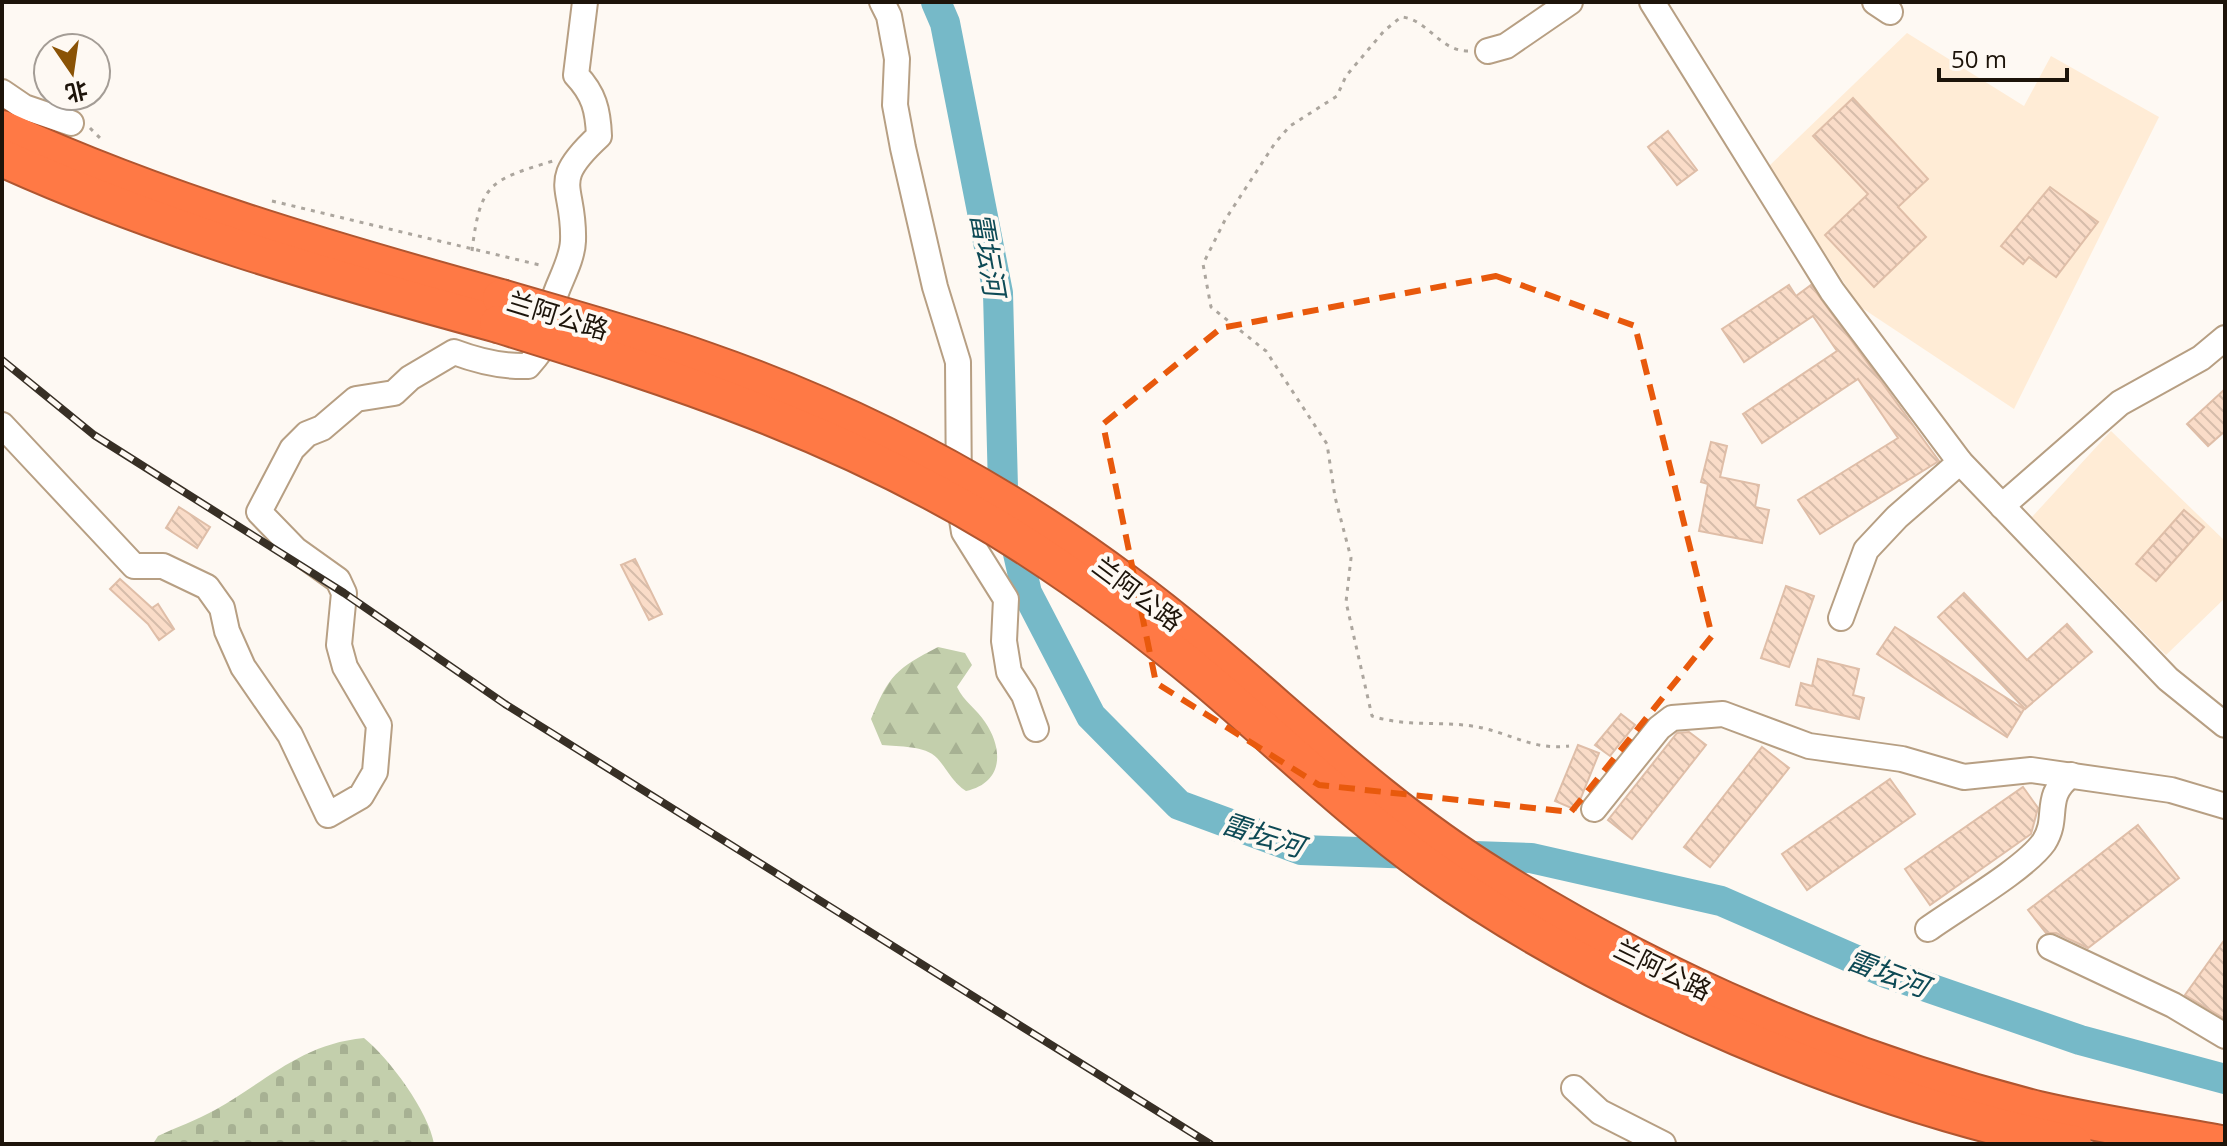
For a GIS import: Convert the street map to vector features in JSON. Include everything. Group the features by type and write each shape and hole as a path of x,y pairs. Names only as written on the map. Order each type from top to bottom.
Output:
{"highway":[{"name":"兰阿公路","path":"2,129 202,208 358,258 760,410 881,464 997,528 1160,642 1428,867 1587,962 1697,1017 1830,1072 1966,1117 2073,1144"},
{"name":"兰阿公路","path":"2,158 194,234 352,284 648,341 770,385 893,440 976,485 1068,542 1176,621 1444,846 1547,909 1654,966 1774,1021 1960,1087 2041,1110 2220,1144"}],"street":[{"path":"2,425 134,566 163,566 207,587 222,608 227,631 243,667 290,735 328,815 361,796 375,772 379,725 345,667 339,645 344,593 338,580 296,550 259,512 292,449 307,434 322,428 356,399 394,393 410,378 454,352 485,363 528,366 551,333 551,311 571,255 573,238 565,191 569,166 599,136 598,116 591,91 576,75 585,2"},
{"path":"882,2 889,16 897,59 895,105 903,148 935,287 958,362 959,501 964,532 1006,599 1004,641 1009,672 1024,695 1036,729"},
{"path":"1488,51 1506,46 1570,2"},
{"path":"1652,2 1832,291 1960,462 2168,679 2225,725"},
{"path":"2,92 24,107 71,123"},
{"path":"2002,506 2120,403 2201,358 2225,338"},
{"path":"1841,618 1866,550 1897,517 1960,462"},
{"path":"1594,809 1659,728 1672,718 1723,714 1809,746 1902,759 1964,777 2031,770 2171,790 2225,806"},
{"path":"1928,929 2035,853 2051,827 2051,807 2057,786 2071,775"},
{"path":"2050,947 2173,1005 2225,1036"},
{"path":"1574,1088 1600,1112 1663,1144"}],"path":[{"path":"1488,51 1456,51 1413,18 1401,17 1384,31 1346,76 1337,96 1290,126 1269,151 1225,220 1203,264 1204,282 1211,307 1266,351 1327,444 1335,497 1351,558 1346,602 1372,716 1395,724 1438,722 1476,726 1529,745 1569,746"},
{"path":"71,123 94,129 96,137 106,143"},
{"path":"472,251 477,215 485,193 508,175 553,161 569,166"},
{"path":"262,199 472,251 564,270"}],"highlighted area":[{"path":"1496,276 1635,326 1712,636 1571,812 1319,785 1156,683 1103,424 1221,328"}],"shaded area":[{"path":"1907,33 2024,106 2051,56 2159,117 2014,409 1859,306 1769,166"},
{"path":"2111,431 2225,541 2225,598 2166,655 2032,517"}],"green space":[{"path":"938,647 965,653 972,665 957,687 985,722 995,743 997,754 993,773 978,787 966,791 932,754 911,747 882,745 871,719 883,692 896,675 912,661"},
{"path":"364,1038 385,1058 406,1086 431,1131 434,1144 153,1144 158,1136 215,1110 285,1065 321,1048"}],"building":[{"path":"1853,98 1928,179 1898,207 1926,237 1874,287 1825,235 1868,194 1813,136"},
{"path":"1668,131 1697,170 1677,185 1648,147"},
{"path":"2050,187 2098,222 2056,277 2029,257 2023,264 2001,246"},
{"path":"1789,285 1796,296 1811,285 1939,461 1820,534 1798,500 1898,438 1858,379 1762,443 1743,414 1837,351 1813,316 1744,362 1722,329"},
{"path":"2225,389 2225,431 2208,446 2187,424"},
{"path":"1711,442 1727,446 1720,477 1759,485 1755,507 1769,510 1762,543 1699,531 1708,484 1701,482"},
{"path":"179,507 210,527 197,548 166,528"},
{"path":"2184,510 2204,527 2156,581 2136,564"},
{"path":"635,559 662,614 649,620 621,565"},
{"path":"120,579 152,608 158,604 174,629 159,640 148,624 110,589"},
{"path":"1786,586 1814,596 1789,667 1761,658"},
{"path":"1964,593 2027,660 2067,624 2092,652 2025,709 1938,617"},
{"path":"1895,627 2024,709 2007,737 1877,654"},
{"path":"1818,659 1859,669 1853,695 1864,698 1859,719 1796,705 1801,683 1812,686"},
{"path":"1621,714 1635,725 1610,756 1595,745"},
{"path":"1689,732 1706,745 1632,839 1608,820 1677,733"},
{"path":"1578,745 1599,753 1576,810 1555,801"},
{"path":"1762,747 1789,768 1710,867 1684,847"},
{"path":"1890,779 1915,814 1807,890 1782,854"},
{"path":"2023,787 2038,808 2031,834 1930,905 1905,869"},
{"path":"2138,825 2179,878 2088,948 2056,933 2046,933 2028,910"},
{"path":"2225,939 2225,1019 2185,995"}],"waterway":[{"name":"雷坛河","path":"936,2 945,23 998,293 1003,488 1027,593 1091,716 1179,805 1301,850 1531,858 1721,901 1886,973 2080,1040 2225,1079"}],"railway":[{"path":"2,360 94,435 344,593 505,704 1210,1144"}]}
